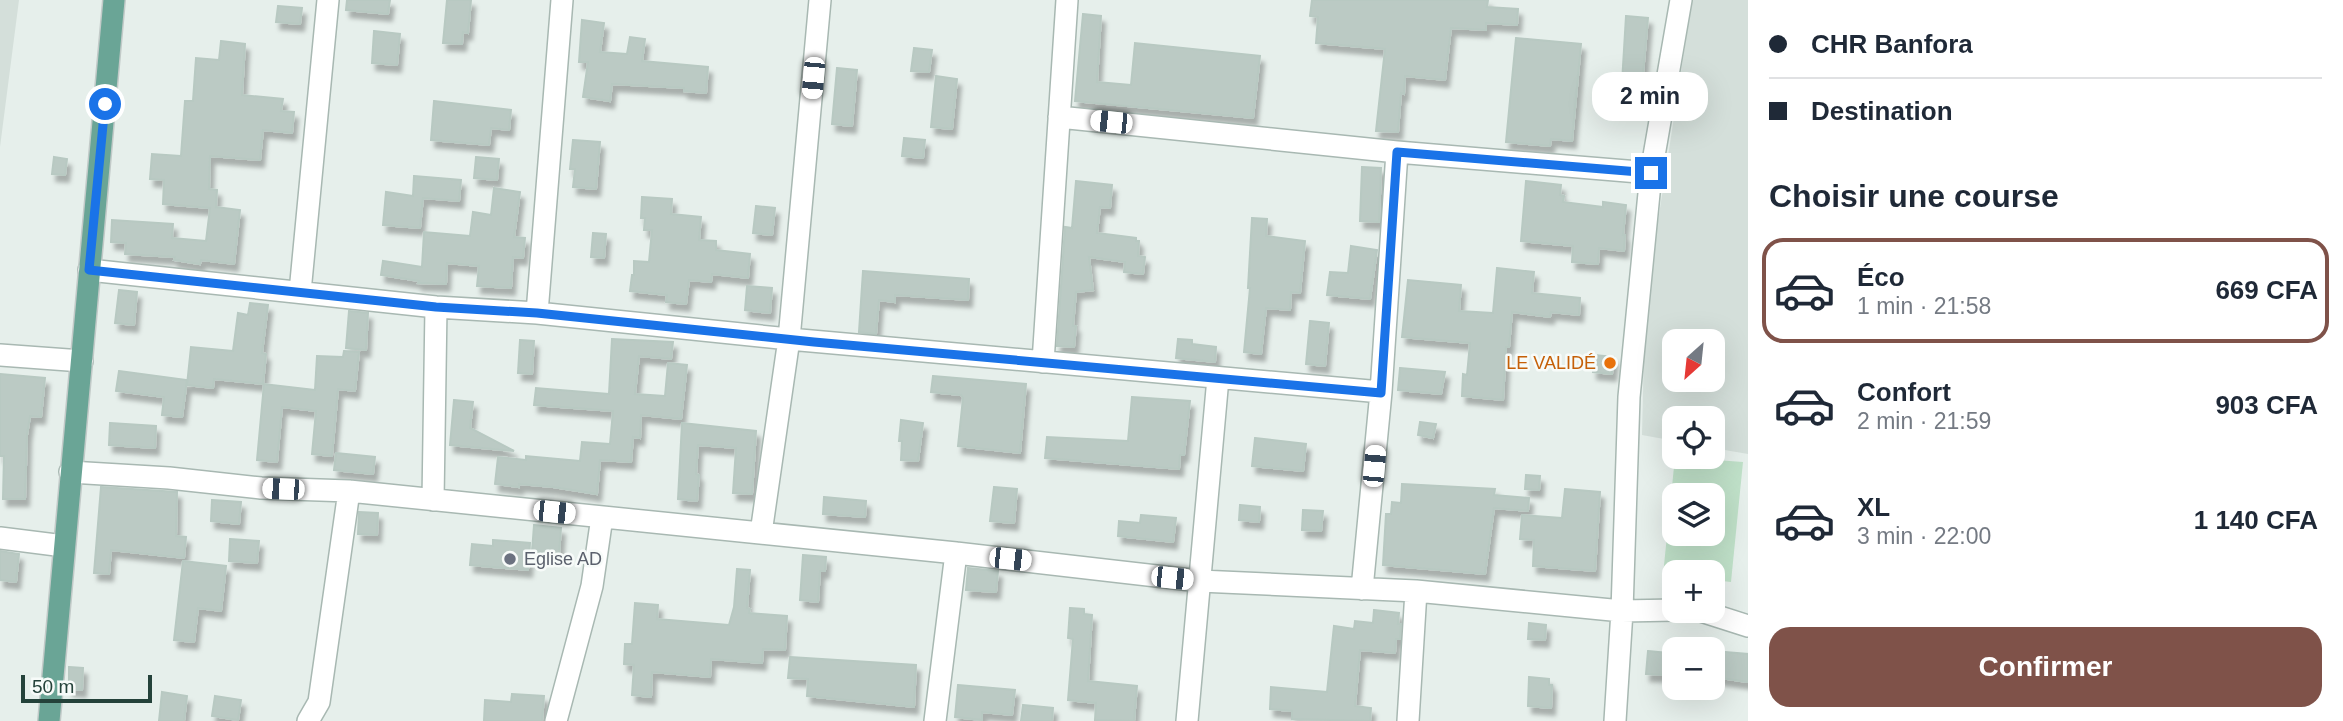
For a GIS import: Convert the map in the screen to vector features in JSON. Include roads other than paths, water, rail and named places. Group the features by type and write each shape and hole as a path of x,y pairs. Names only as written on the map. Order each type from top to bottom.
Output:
{"main road":[{"path":"49,721 114,0"}],"street":[{"path":"300,292 328,0"},
{"path":"537,313 562,0"},
{"path":"761,533 789,339 820,0"},
{"path":"1042,362 1067,0"},
{"path":"1615,721 1622,611 1629,397 1651,173 1681,0"},
{"path":"1059,117 1397,152 1651,173"},
{"path":"1362,589 1381,393 1397,152"},
{"path":"89,270 436,307 537,313 789,339 1381,393"},
{"path":"433,500 436,307"},
{"path":"0,355 82,361"},
{"path":"1187,721 1218,378"},
{"path":"70,472 169,478 261,488 349,491 956,553 1200,581 1416,591 1622,611 1662,610"},
{"path":"308,721 323,712 349,491"},
{"path":"556,721 592,586 602,517"},
{"path":"0,538 64,546"},
{"path":"935,721 956,553"},
{"path":"1408,721 1416,591"},
{"path":"1725,619 1748,626"}],"place":[{"name":"LE VALIDÉ","path":"1610,363"},
{"name":"Eglise AD","path":"510,559"}]}
